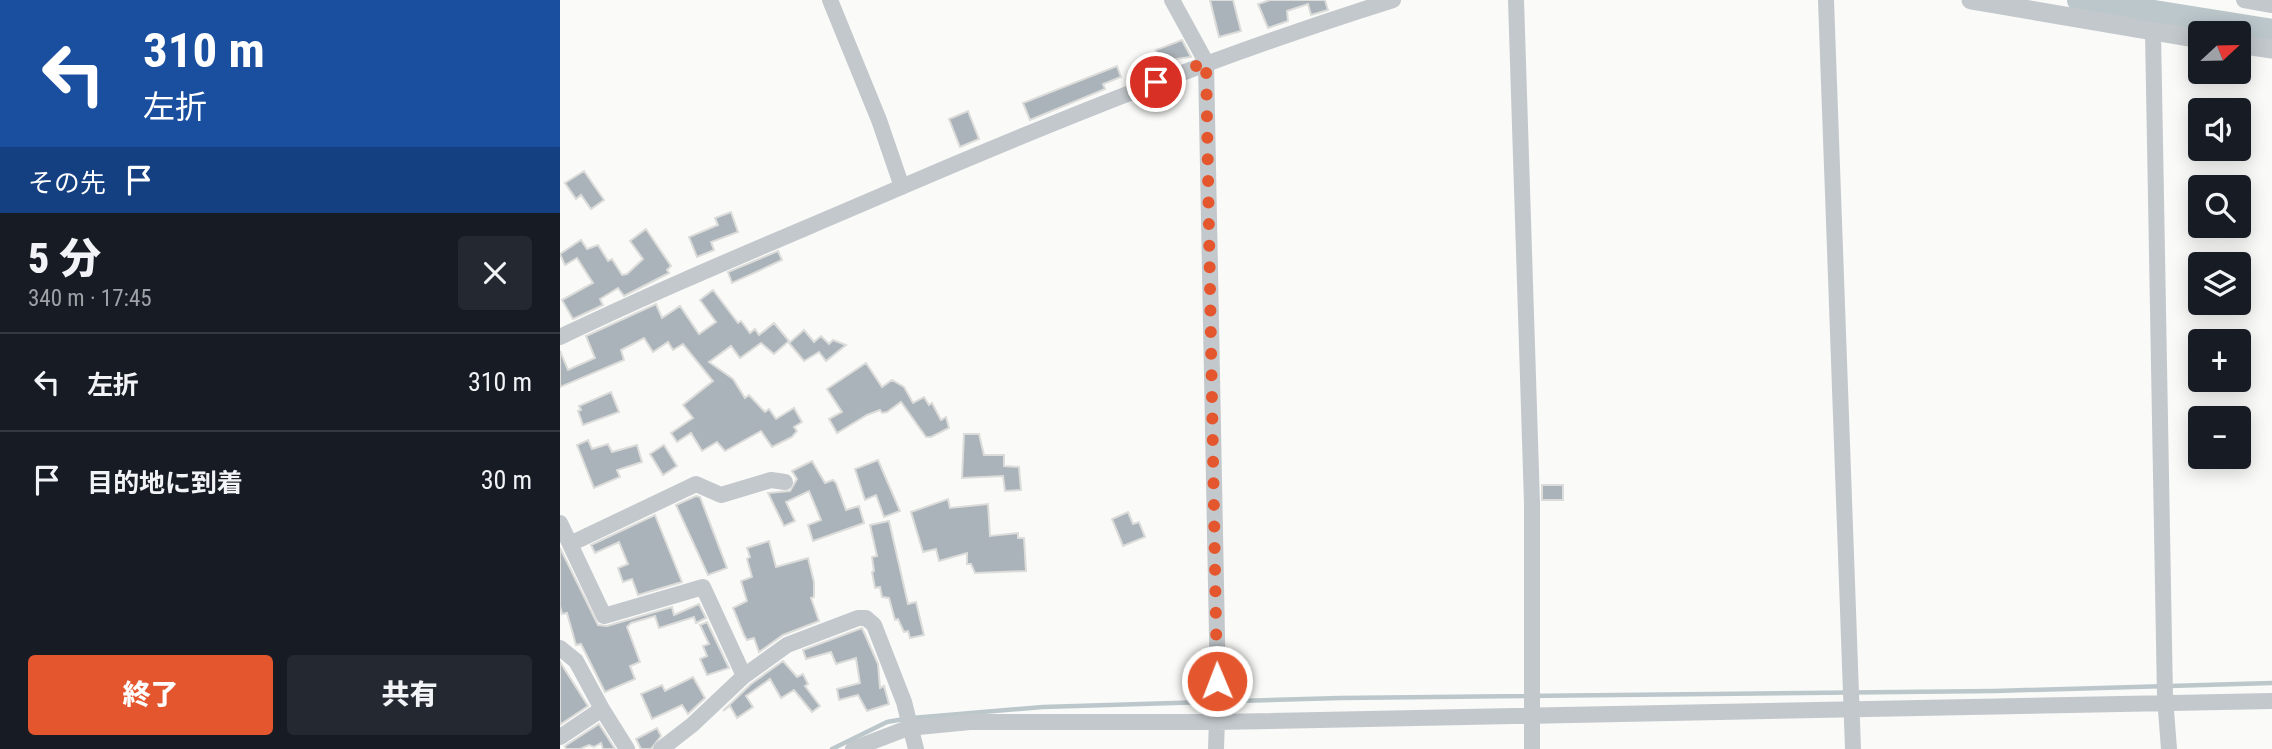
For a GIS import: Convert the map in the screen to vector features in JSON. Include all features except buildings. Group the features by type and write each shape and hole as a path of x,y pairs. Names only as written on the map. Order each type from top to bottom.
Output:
{"street":[{"path":"830,0 879,120 902,187"},
{"path":"1172,0 1206,62 1218,689 1216,749"},
{"path":"560,337 751,249 930,173 1206,62 1394,0"},
{"path":"1516,0 1532,503 1532,749"},
{"path":"1826,0 1853,749"},
{"path":"1971,0 2188,37"},
{"path":"2244,0 2272,5"},
{"path":"2153,32 2169,749"},
{"path":"2251,46 2272,49"},
{"path":"570,544 696,484 721,495 771,480 785,481"},
{"path":"560,523 604,616 703,587 744,676"},
{"path":"661,749 692,725 744,676 787,645 858,618 866,618 874,625 904,702 908,727 916,749"},
{"path":"560,648 576,661 627,749"},
{"path":"853,749 908,727 970,722 1530,709 2166,700 2272,701"},
{"path":"560,737 603,709"}],"waterway":[{"path":"2079,0 2272,31"},
{"path":"912,718 1043,707 1340,698 1995,691 2272,683"},
{"path":"832,749 887,722 904,719"}],"route":[{"path":"1156,82 1206,62 1217,681"}]}
